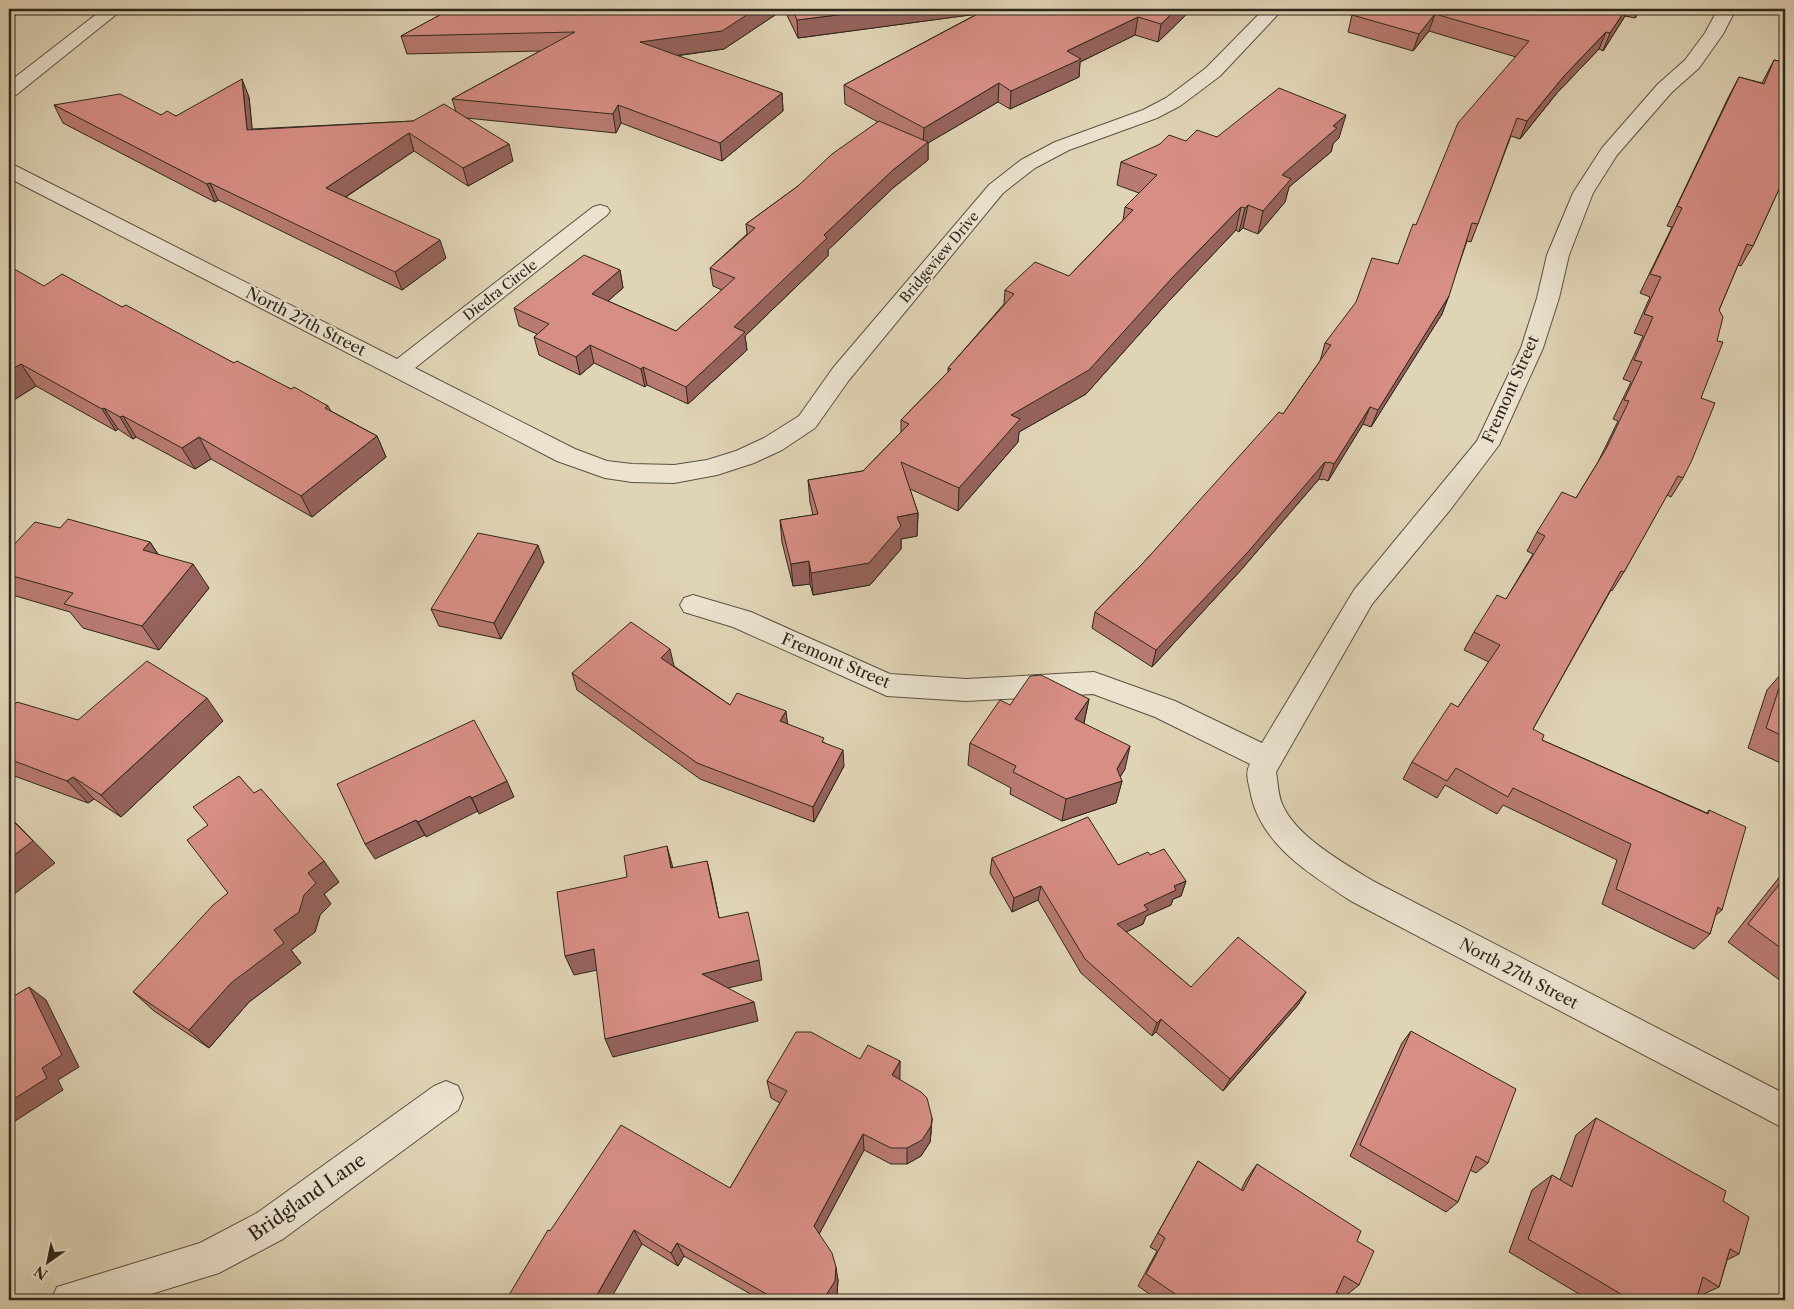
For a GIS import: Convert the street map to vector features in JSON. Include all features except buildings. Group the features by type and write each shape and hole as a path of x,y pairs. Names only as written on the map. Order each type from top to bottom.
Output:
{"street":[{"path":"9,91 114,9"},
{"name":"Bridgeview Drive","path":"605,470 674,474 708,469 752,454 774,444 807,422 841,374 996,189 1028,164 1062,146 1150,114 1173,102 1213,72 1274,9"},
{"name":"Fremont Street","path":"1270,812 1261,771 1287,724 1363,597 1441,504 1487,445 1532,348 1548,298 1558,255 1583,193 1609,152 1665,88 1692,64 1714,34 1727,9"},
{"name":"North 27th Street","path":"9,170 400,368 566,455 605,470"},
{"name":"Diedra Circle","path":"400,368 600,210"},
{"name":"Fremont Street","path":"693,606 741,618 887,685 966,690 1094,683 1165,710 1267,760"},
{"name":"North 27th Street","path":"1270,812 1296,845 1362,891 1785,1112"},
{"name":"Bridgland Lane","path":"70,1300 206,1260 270,1226 446,1098"}]}
